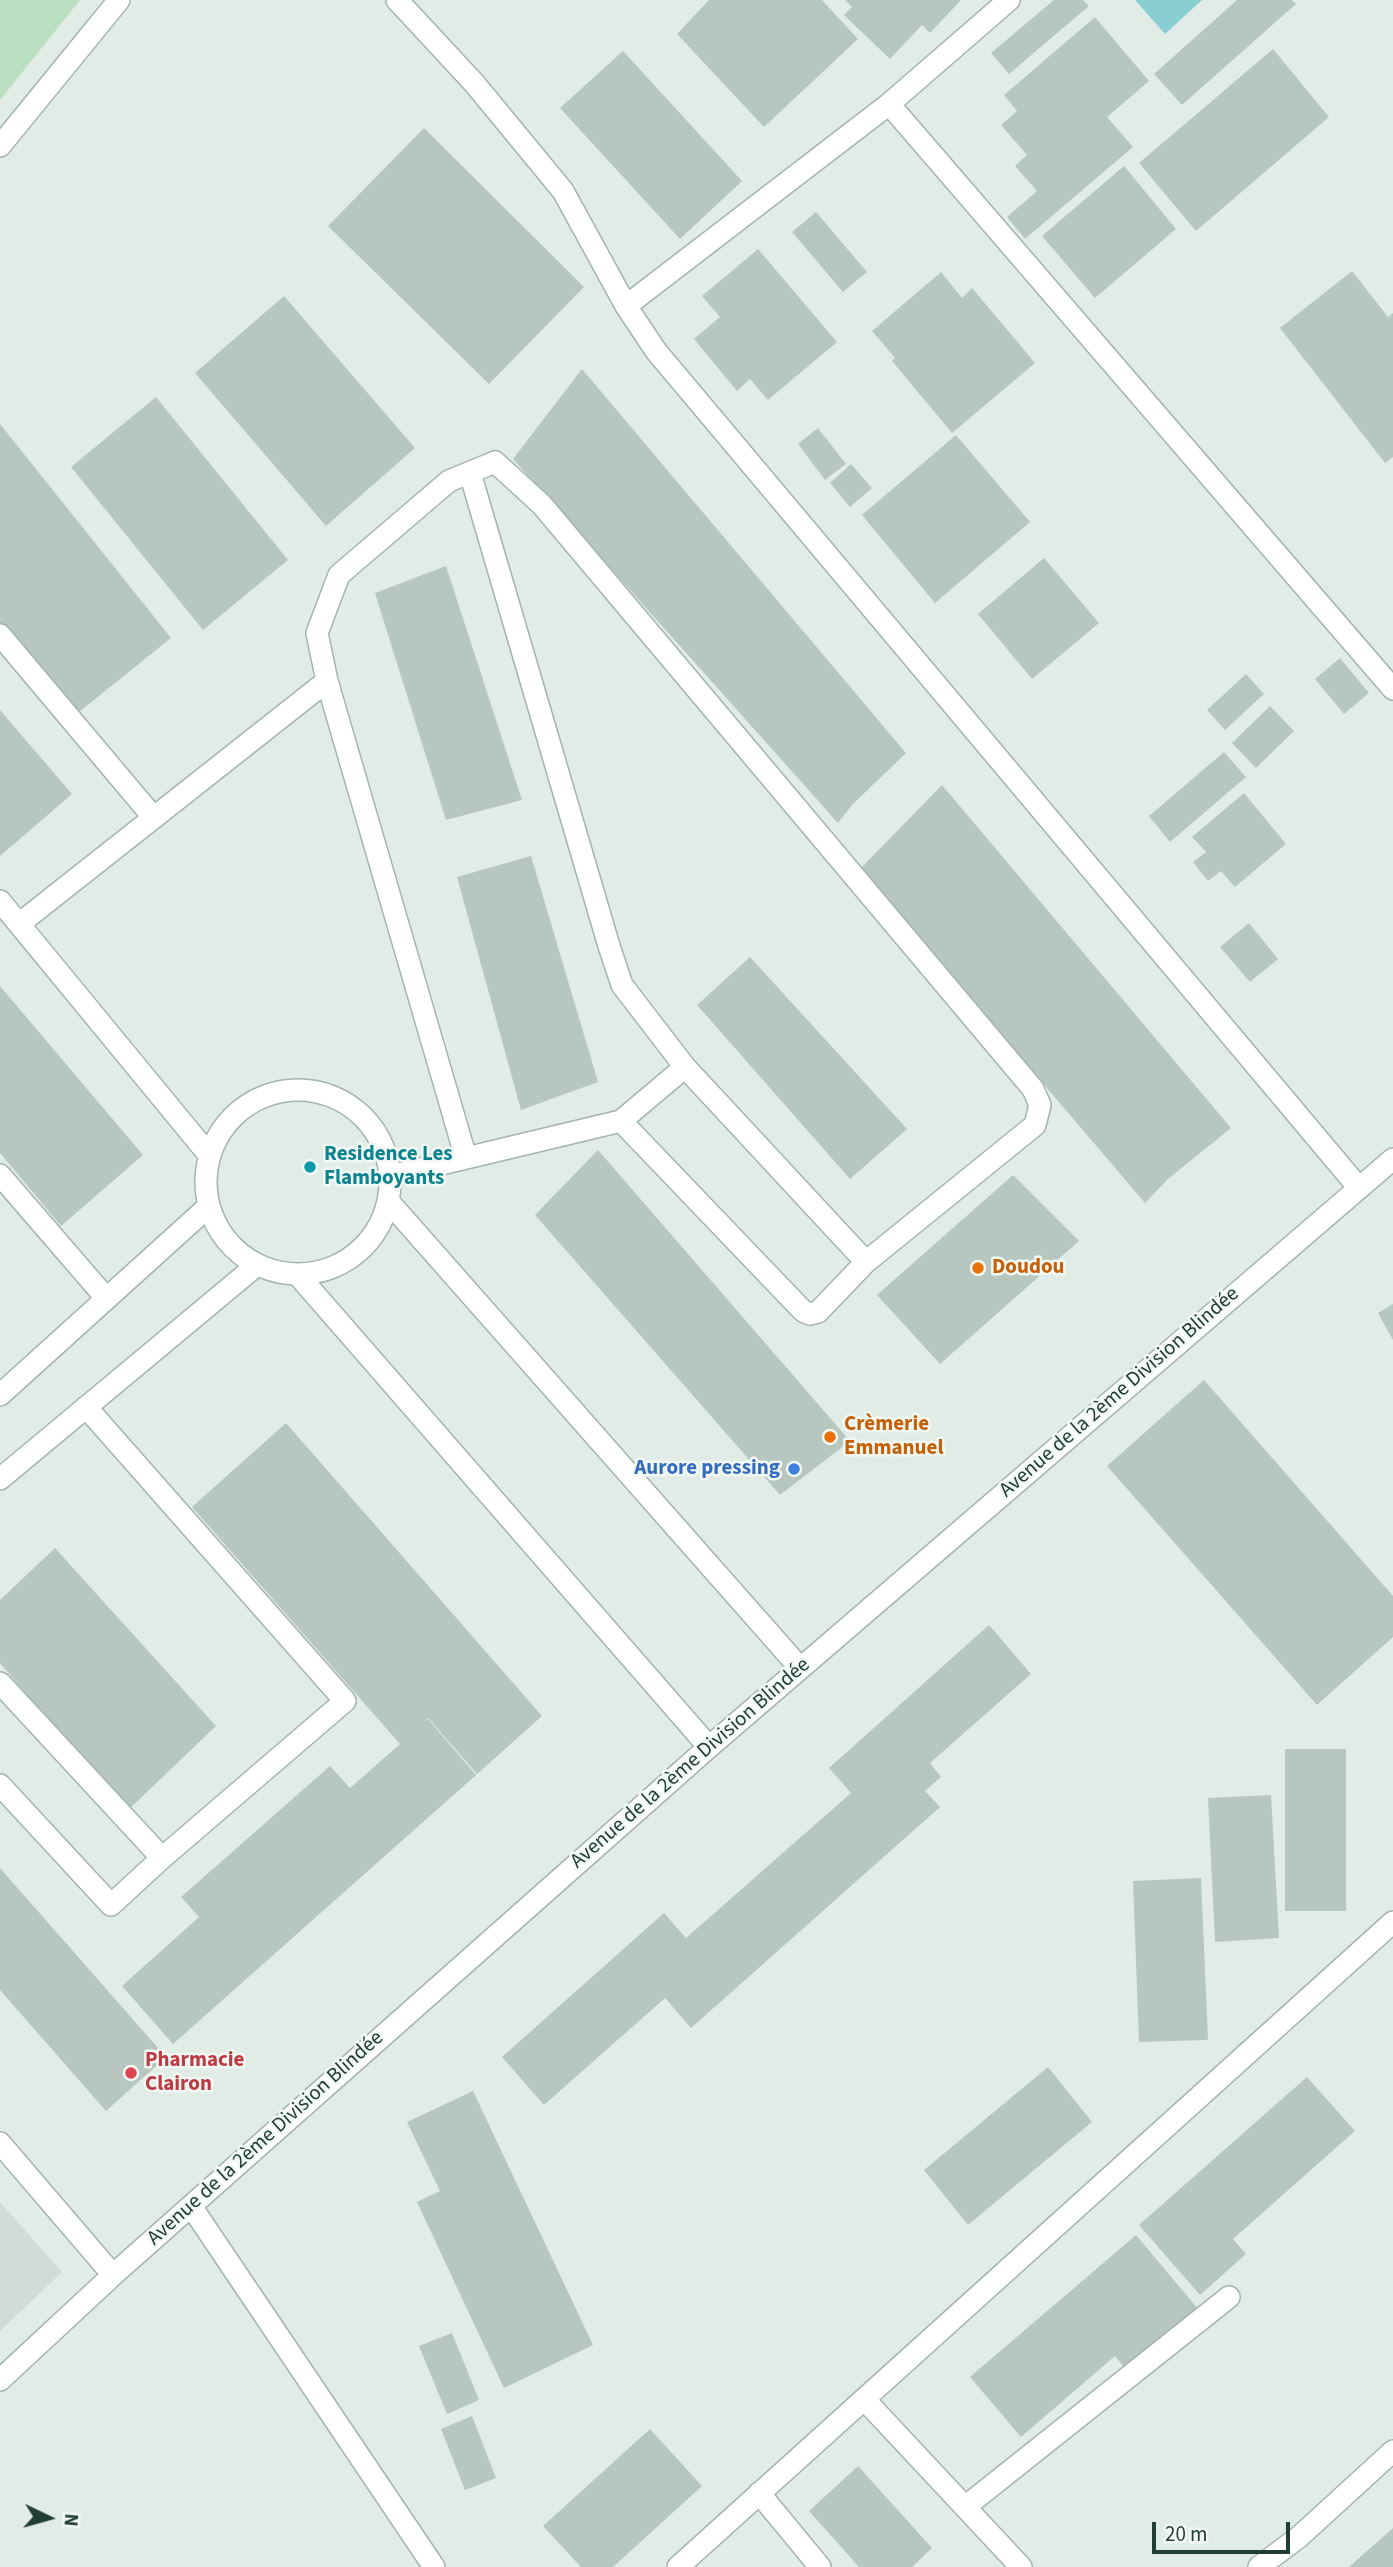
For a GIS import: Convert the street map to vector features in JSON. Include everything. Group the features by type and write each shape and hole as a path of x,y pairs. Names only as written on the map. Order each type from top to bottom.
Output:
{"street":[{"path":"0,146 119,0"},
{"path":"397,0 474,83 563,191 626,306 656,351 1359,1188"},
{"path":"626,306 889,104 1009,0"},
{"path":"889,104 1393,689"},
{"path":"466,1158 327,681 317,633 339,575 449,481 495,462 542,505 1033,1089 1040,1105 1035,1125 866,1262 818,1312 810,1314 803,1311 621,1121"},
{"path":"470,472 622,985 685,1068 866,1262"},
{"path":"0,635 154,818"},
{"path":"19,924 327,681"},
{"path":"0,901 209,1155"},
{"path":"391,1176 621,1121 685,1068"},
{"path":"284,1090 309,1090 334,1096 356,1109 373,1128 385,1151 391,1176 388,1202 377,1231 355,1254 329,1269 298,1275 257,1265 236,1250 220,1230 209,1206 205,1181 209,1155 221,1131 237,1112 259,1097 284,1090"},
{"name":"Avenue de la 2ème Division Blindée","path":"0,2380 113,2275 709,1747 1393,1159"},
{"path":"0,1175 106,1298"},
{"path":"388,1202 800,1668"},
{"path":"0,1395 209,1206"},
{"path":"0,1479 257,1265"},
{"path":"298,1275 709,1747"},
{"path":"0,1785 111,1905 345,1701 86,1407"},
{"path":"0,1684 163,1858"},
{"path":"678,2567 1393,1922"},
{"path":"0,2143 113,2275"},
{"path":"191,2206 434,2567"},
{"path":"965,2507 1229,2297"},
{"path":"864,2399 1021,2567"},
{"path":"1259,2567 1298,2537 1393,2451"},
{"path":"759,2493 820,2567"}],"shaded area":[{"path":"0,2202 62,2272 0,2331"}],"green space":[{"path":"0,0 80,0 0,100"}],"water":[{"path":"1135,0 1202,0 1165,34"}],"building":[{"path":"709,0 822,0 858,39 764,127 677,34"},
{"path":"845,0 961,0 930,33 922,25 890,59 844,15 852,7"},
{"path":"1054,0 1083,0 1089,6 1009,74 991,53"},
{"path":"1237,0 1292,0 1296,4 1182,105 1154,74"},
{"path":"1095,17 1149,81 1107,117 1133,147 1025,239 1007,217 1037,191 1015,166 1027,155 1001,125 1017,111 1004,95"},
{"path":"1273,49 1329,117 1196,231 1139,163"},
{"path":"623,51 742,181 680,239 560,108"},
{"path":"424,128 584,287 489,384 328,226"},
{"path":"1124,166 1176,229 1095,298 1042,236"},
{"path":"816,212 867,272 843,292 792,232"},
{"path":"758,249 837,342 768,400 750,379 737,391 694,339 720,317 702,296"},
{"path":"1352,271 1388,317 1393,313 1393,457 1385,463 1280,328"},
{"path":"941,272 962,298 972,288 1035,363 952,433 892,361 895,358 872,331"},
{"path":"284,296 415,448 326,526 195,373"},
{"path":"582,369 906,753 852,805 838,823 513,459"},
{"path":"156,397 288,560 203,630 71,467"},
{"path":"0,424 171,638 74,716 0,624"},
{"path":"818,428 846,464 825,480 798,444"},
{"path":"956,435 1030,522 935,603 862,515"},
{"path":"851,464 872,488 850,507 830,483"},
{"path":"1044,558 1099,623 1032,679 978,614"},
{"path":"446,566 522,800 446,820 375,593"},
{"path":"1340,658 1369,693 1344,714 1315,679"},
{"path":"1246,674 1264,694 1225,730 1207,710"},
{"path":"1270,706 1294,731 1256,768 1232,743"},
{"path":"0,710 72,794 0,856"},
{"path":"1224,752 1246,777 1170,842 1149,816"},
{"path":"942,785 1231,1128 1168,1179 1145,1203 860,869"},
{"path":"1244,793 1286,844 1235,887 1221,871 1208,881 1193,862 1206,852 1192,837"},
{"path":"531,856 598,1082 521,1110 457,877"},
{"path":"1249,923 1278,959 1250,982 1220,947"},
{"path":"750,957 907,1129 850,1179 697,1005"},
{"path":"0,986 143,1155 61,1226 0,1153"},
{"path":"598,1150 850,1441 780,1495 535,1215"},
{"name":"Doudou","path":"1013,1175 1079,1241 940,1364 877,1295"},
{"path":"1393,1304 1393,1340 1378,1313"},
{"path":"1204,1380 1393,1596 1393,1637 1317,1705 1107,1466"},
{"path":"286,1423 542,1716 477,1774 428,1718 422,1723 428,1719 476,1775 173,2044 122,1986 199,1917 181,1897 330,1766 350,1788 400,1744 192,1507"},
{"path":"55,1548 216,1726 125,1813 0,1663 0,1600"},
{"path":"989,1625 1031,1674 930,1763 941,1777 925,1791 940,1807 691,2028 665,1998 544,2105 502,2057 664,1913 686,1938 851,1793 829,1768"},
{"path":"1285,1749 1346,1749 1346,1911 1285,1911"},
{"path":"1271,1795 1279,1938 1215,1942 1208,1798"},
{"path":"0,1868 166,2057 106,2111 0,1990"},
{"path":"1201,1878 1208,2040 1139,2042 1133,1881"},
{"path":"1048,2067 1092,2122 968,2225 924,2170"},
{"path":"1307,2077 1355,2131 1233,2239 1246,2254 1200,2295 1139,2225"},
{"path":"473,2091 593,2345 504,2388 417,2202 440,2191 407,2122"},
{"path":"1136,2235 1199,2310 1128,2372 1115,2356 1021,2437 970,2377"},
{"path":"452,2333 479,2400 447,2414 419,2346"},
{"path":"472,2416 496,2478 465,2490 441,2429"},
{"path":"650,2429 702,2486 613,2567 581,2567 543,2526"},
{"path":"858,2466 932,2548 912,2567 859,2567 809,2511"},
{"path":"1393,2528 1393,2567 1349,2567"}],"place":[{"name":"Residence Les Flamboyants","path":"310,1167"},
{"name":"Doudou","path":"978,1268"},
{"name":"Crèmerie Emmanuel","path":"830,1437"},
{"name":"Aurore pressing","path":"794,1469"},
{"name":"Pharmacie Clairon","path":"131,2073"}]}
